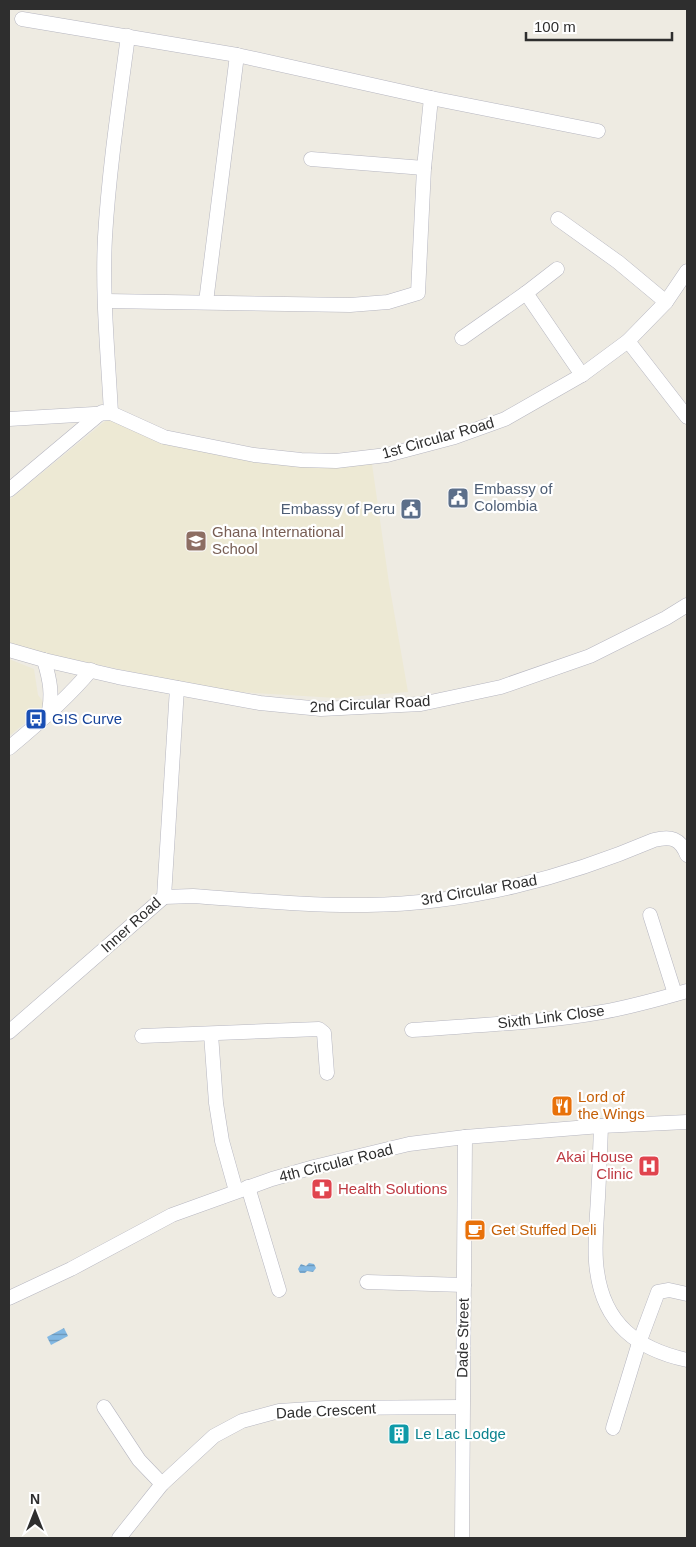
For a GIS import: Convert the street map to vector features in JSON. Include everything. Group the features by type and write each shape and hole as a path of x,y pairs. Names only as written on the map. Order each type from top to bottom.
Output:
{"street":[{"path":"22,19 237,55 431,98 598,131"},
{"path":"106,413 105,239 110,173 128,36"},
{"path":"206,302 237,55"},
{"path":"106,301 350,305 388,302 418,293 424,168 431,98"},
{"path":"310,159 424,168"},
{"path":"558,219 618,262 666,302"},
{"path":"462,338 557,269"},
{"name":"1st Circular Road","path":"106,413 164,437 254,455 336,461 387,455 455,437 505,418 582,376 628,342 666,302 687,271"},
{"path":"526,293 582,376"},
{"path":"628,342 687,417"},
{"path":"9,419 106,413"},
{"path":"9,490 106,413"},
{"name":"2nd Circular Road","path":"9,650 91,670 260,703 321,709 421,704 501,687 590,656 666,618 687,605"},
{"path":"44,660 52,694 48,715"},
{"path":"9,748 77,688 91,670"},
{"name":"Inner Road","path":"9,1032 164,897 177,688"},
{"name":"3rd Circular Road","path":"164,897 193,896 368,905 441,900 524,885 654,840 668,837 678,842 684,848 687,855"},
{"path":"650,915 681,993"},
{"name":"Sixth Link Close","path":"412,1030 513,1023 602,1012 650,1002 681,993"},
{"path":"142,1036 319,1029 324,1032 327,1074"},
{"path":"210,1034 216,1103 222,1141 242,1189 279,1290"},
{"name":"4th Circular Road","path":"9,1298 72,1269 172,1215 242,1189 314,1167 409,1144 465,1137 601,1126 687,1122"},
{"path":"601,1126 595,1250 596,1271 601,1292 607,1307 619,1326 638,1343 687,1360"},
{"name":"Dade Street","path":"462,1538 465,1137"},
{"path":"367,1282 464,1285"},
{"path":"612,1428 638,1343 658,1292 669,1290 687,1294"},
{"path":"104,1406 139,1460 162,1484"},
{"name":"Dade Crescent","path":"119,1538 162,1484 214,1436 242,1421 279,1411 326,1408 462,1407"}],"shaded area":[{"name":"Ghana International School","path":"109,418 190,449 372,464 389,583 408,692 336,698 222,691 9,644 9,500"},
{"path":"9,659 34,669 38,695 46,706 9,736"}],"water":[{"path":"309,1263 314,1264 316,1268 313,1272 300,1273 298,1269 301,1264 306,1266"},
{"path":"64,1328 68,1336 51,1345 47,1337"}],"place":[{"name":"Embassy of Colombia","path":"458,498"},
{"name":"Embassy of Peru","path":"411,509"},
{"name":"Ghana International School","path":"196,541"},
{"name":"GIS Curve","path":"36,719"},
{"name":"Lord of the Wings","path":"562,1106"},
{"name":"Akai House Clinic","path":"649,1166"},
{"name":"Health Solutions","path":"322,1189"},
{"name":"Get Stuffed Deli","path":"475,1230"},
{"name":"Le Lac Lodge","path":"399,1434"}]}
